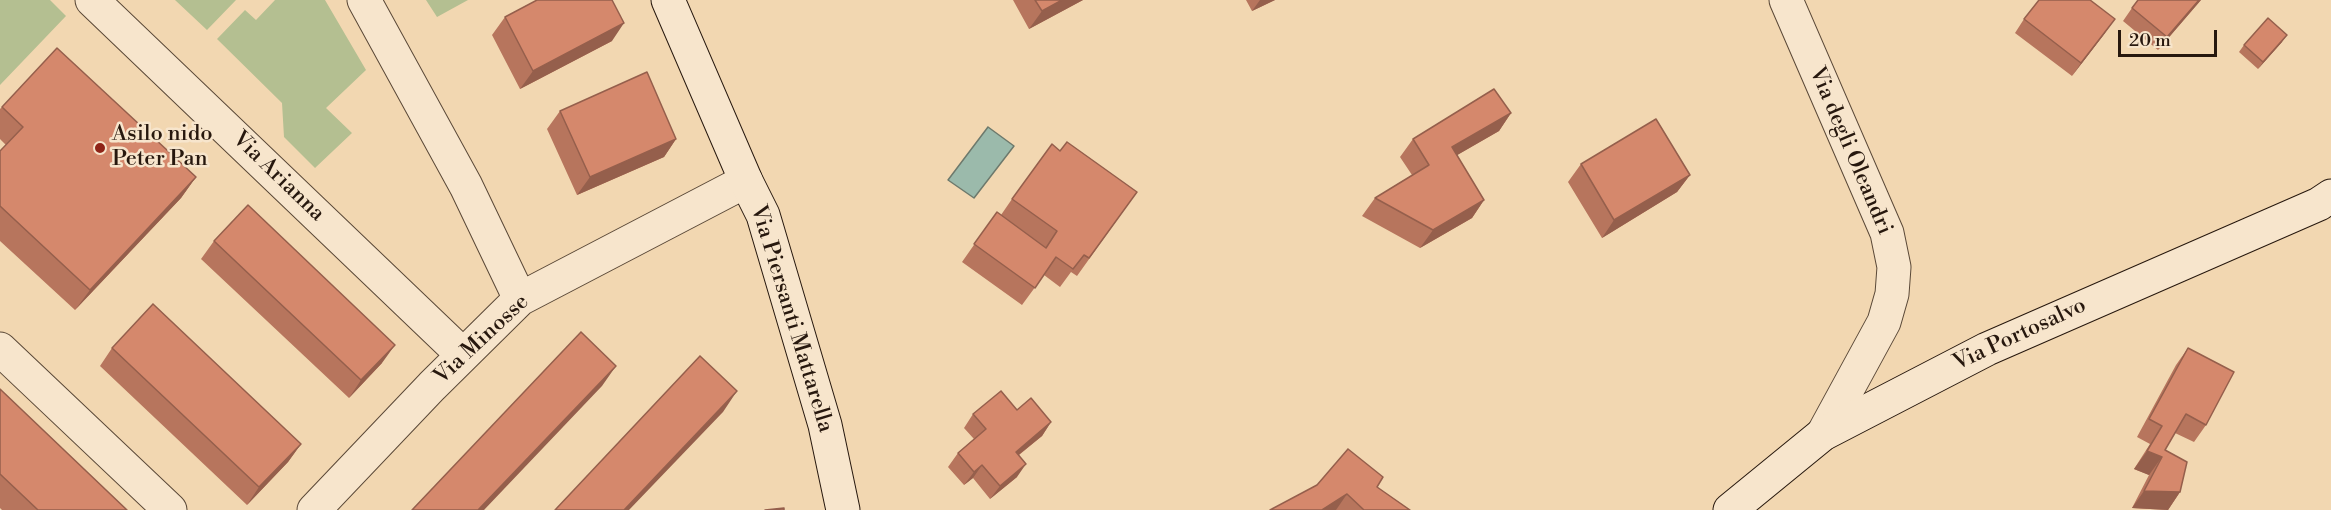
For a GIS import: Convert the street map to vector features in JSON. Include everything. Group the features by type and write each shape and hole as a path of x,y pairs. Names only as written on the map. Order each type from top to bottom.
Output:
{"street":[{"name":"Via Arianna","path":"92,0 463,355"},
{"path":"364,0 466,186 520,299"},
{"name":"Via Piersanti Mattarella","path":"668,0 746,181 763,215 822,414 843,510"},
{"name":"Via degli Oleandri","path":"1786,0 1887,233 1894,267 1892,294 1884,322 1823,434"},
{"name":"Via Minosse","path":"314,510 520,299 746,181"},
{"name":"Via Portosalvo","path":"1730,510 1823,434 1987,349 2319,204 2331,196"},
{"path":"0,349 171,510"}],"green space":[{"path":"0,0 50,0 66,16 0,85"},
{"path":"175,0 236,0 207,30"},
{"path":"275,0 325,0 366,70 326,108 352,133 315,168 284,137 282,103 217,39 245,10 256,20"},
{"path":"426,0 468,0 437,17"}],"shaded area":[{"path":"988,127 1014,146 974,198 948,180"}],"building":[{"path":"537,0 612,0 624,23 533,71 505,17"},
{"path":"1035,0 1062,0 1042,11"},
{"path":"2039,0 2090,0 2115,19 2081,63 2024,19"},
{"path":"2138,0 2199,0 2167,37 2132,8"},
{"path":"2268,18 2287,35 2263,62 2244,45"},
{"path":"57,48 196,177 90,290 0,206 0,151 23,127 2,107"},
{"path":"647,72 676,139 590,177 560,111"},
{"path":"1494,89 1511,113 1452,147 1484,200 1433,230 1375,198 1429,165 1413,139"},
{"path":"1656,119 1690,175 1614,220 1581,164"},
{"path":"1067,142 1137,192 1089,258 1084,255 1073,269 1056,257 1035,288 974,244 997,212 1046,248 1057,231 1012,199 1052,144 1060,151"},
{"path":"248,205 395,345 361,380 214,241"},
{"path":"153,304 301,444 259,487 112,348"},
{"path":"581,332 616,366 478,510 412,510"},
{"path":"2188,348 2234,372 2206,425 2186,414 2165,450 2187,462 2180,492 2144,491 2162,457 2147,451 2162,426 2149,419"},
{"path":"700,356 737,391 624,510 555,510"},
{"path":"0,389 127,510 38,510 0,474"},
{"path":"1001,391 1017,410 1031,398 1051,422 1016,452 1026,464 1000,486 982,465 974,472 958,453 986,429 973,414"},
{"path":"1348,449 1383,477 1377,487 1410,510 1364,510 1347,494 1322,510 1270,510 1317,485"}],"place":[{"name":"Asilo nido Peter Pan","path":"100,148"}]}
